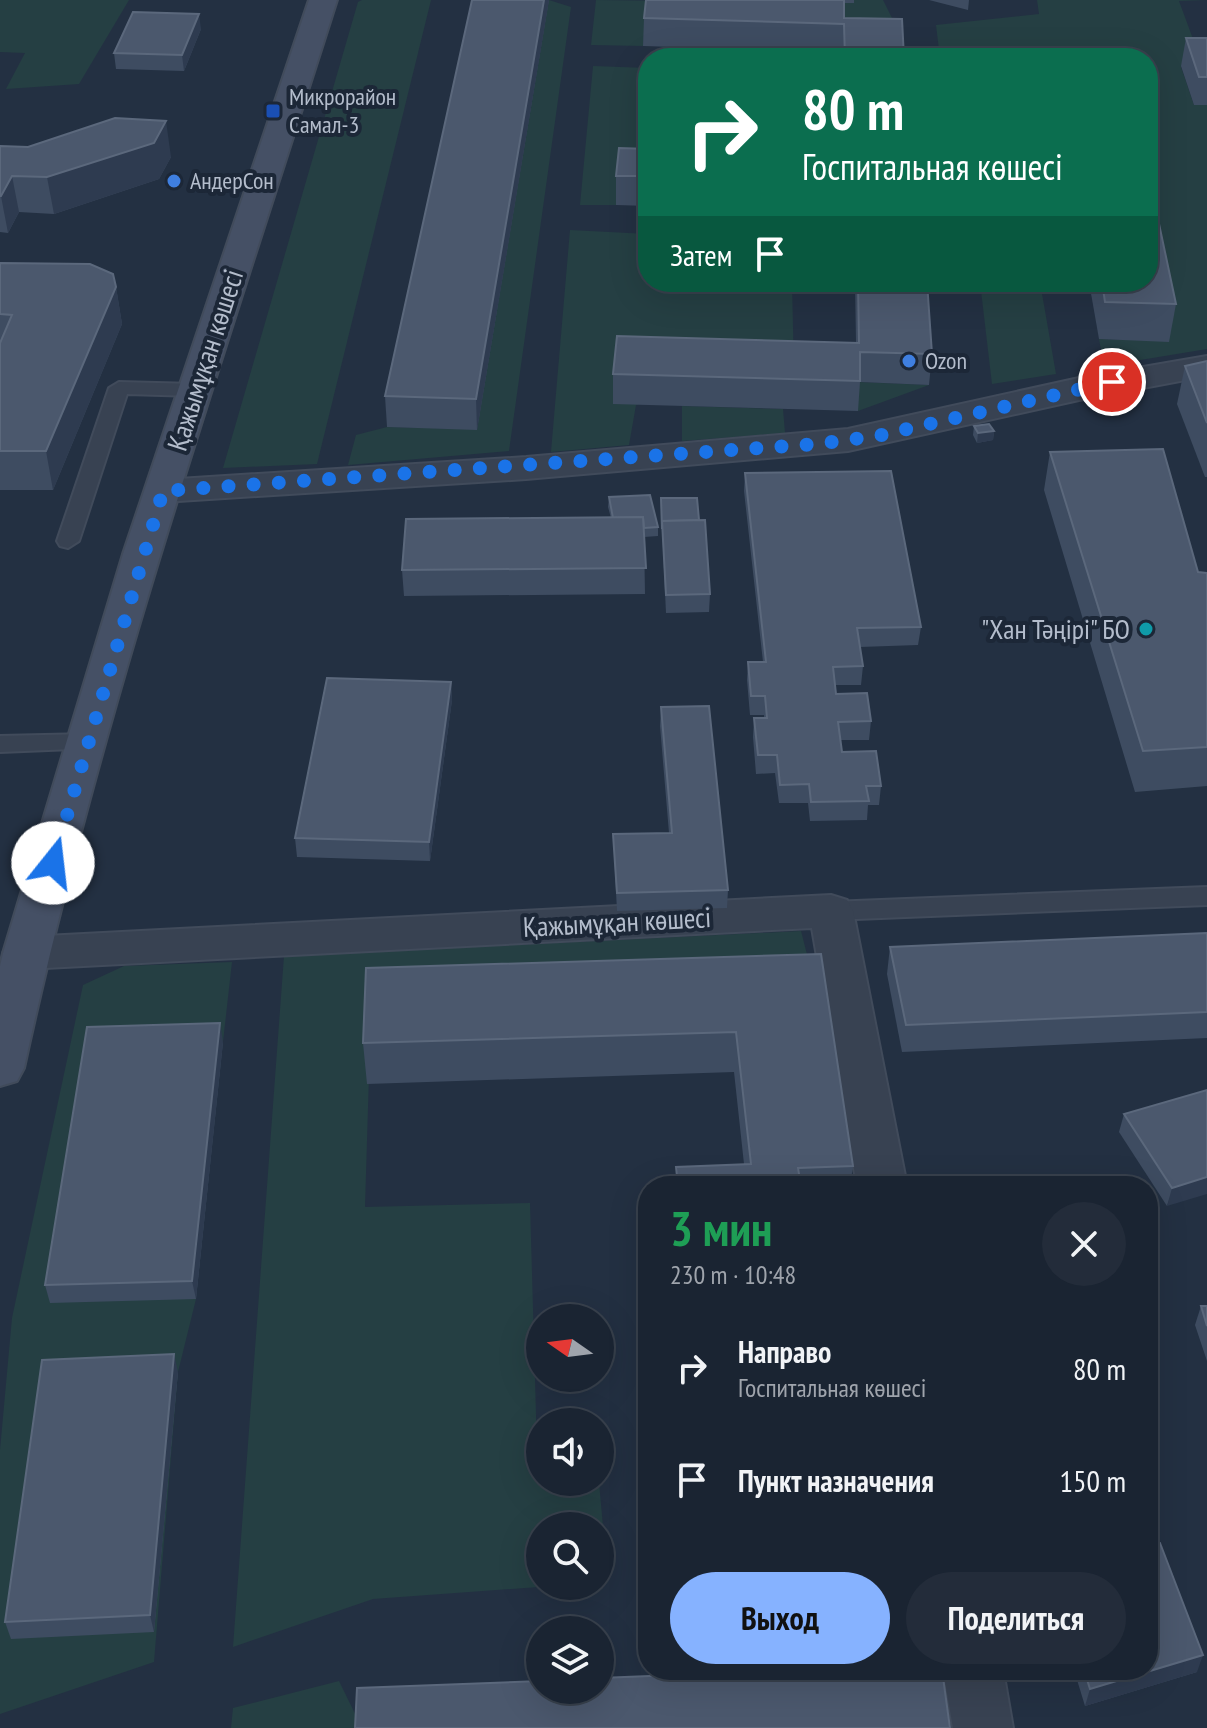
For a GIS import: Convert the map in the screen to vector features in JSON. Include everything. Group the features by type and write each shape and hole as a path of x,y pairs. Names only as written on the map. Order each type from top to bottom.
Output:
{"street":[{"name":"Қажымұқан көшесі","path":"2,1052 26,953 163,491 323,0"},
{"path":"163,491 526,468 848,440 1066,391 1207,366"},
{"name":"Қажымұқан көшесі","path":"26,953 831,911"},
{"path":"831,911 880,1176"},
{"path":"975,1680 983,1728"}],"lane":[{"path":"68,541 119,388 195,390"},
{"path":"0,744 88,742"},
{"name":"Қажымұқан көшесі","path":"831,911 1207,896"}],"green space":[{"path":"0,0 129,0 79,84 6,89 25,53 0,52"},
{"path":"431,0 317,464 223,468 358,2"},
{"path":"549,0 571,7 509,451 348,465 356,435 387,427 477,429"},
{"path":"596,0 853,3 854,0 883,0 897,28 646,22 643,46 591,45"},
{"path":"1037,0 1207,0 1179,1 1203,66 1181,67 1194,105 1207,105 1207,349 1104,366 1099,339 1169,341 1158,287 1158,48 939,48 936,25 1039,14"},
{"path":"593,66 638,68 638,178 619,177 616,205 580,205"},
{"path":"570,230 638,233 638,292 792,292 794,372 636,405 629,445 551,452"},
{"path":"981,292 1042,292 1056,374 992,384"},
{"path":"857,382 929,385 858,411"},
{"path":"682,406 783,409 785,433 682,441"},
{"path":"801,931 817,994 371,1009 365,1207 530,1203 533,1304 526,1304 526,1392 535,1392 536,1408 526,1408 526,1496 600,1496 602,1512 526,1512 526,1588 373,1599 233,1647 284,956"},
{"path":"232,962 223,1042 91,1046 196,1299 178,1372 154,1662 0,1714 0,1450 12,1318 83,985 124,966"},
{"path":"339,1681 362,1728 231,1728 233,1708"}],"building":[{"path":"472,0 544,0 476,399 385,396"},
{"path":"646,0 844,0 844,18 902,19 903,48 845,48 844,24 644,18"},
{"path":"133,12 199,14 182,55 114,53"},
{"path":"1186,38 1207,38 1207,77 1199,77"},
{"path":"115,118 166,121 154,143 47,177 12,176 0,196 0,146 28,147"},
{"path":"619,148 638,149 638,176 616,176"},
{"path":"1158,219 1176,304 1105,302 1104,292 1158,292"},
{"path":"0,263 90,264 113,274 116,287 46,451 0,451 0,343 12,315 0,314"},
{"path":"858,292 928,292 932,354 860,352 860,381 613,374 617,336 859,343"},
{"path":"1207,361 1207,423 1185,366"},
{"path":"989,424 994,431 978,433 974,426"},
{"name":"\"Хан Тәңірі\" БО","path":"1163,449 1198,572 1207,573 1207,747 1143,751 1050,452"},
{"path":"891,471 921,627 857,628 863,666 833,667 836,694 867,693 871,721 838,722 842,752 876,751 881,786 866,786 869,801 811,802 809,784 780,785 777,755 758,755 754,718 767,718 765,696 751,696 748,662 766,662 745,473"},
{"path":"650,495 658,527 644,528 643,517 613,518 609,497"},
{"path":"661,498 697,498 699,520 662,521 662,529"},
{"path":"643,517 646,568 402,570 406,519"},
{"path":"705,520 710,594 666,595 662,521"},
{"path":"327,678 451,682 429,842 295,838"},
{"path":"709,706 728,890 617,893 613,834 672,833 661,707"},
{"path":"1207,933 1207,1012 906,1025 890,947"},
{"path":"821,954 853,1166 798,1168 799,1176 677,1176 676,1167 751,1164 736,1032 363,1043 366,968"},
{"path":"220,1023 192,1281 45,1285 87,1027"},
{"path":"1207,1090 1207,1177 1172,1188 1124,1114"},
{"path":"1201,1306 1207,1306 1207,1326"},
{"path":"174,1354 150,1615 5,1622 42,1360"},
{"path":"1158,1543 1203,1655 1158,1669"},
{"path":"614,1677 943,1680 950,1728 355,1728 357,1688 526,1682 526,1704 614,1704"},
{"path":"1087,1680 1120,1680 1090,1689"}],"place":[{"name":"Микрорайон Самал-3","path":"273,111"},
{"name":"АндерСон","path":"174,181"},
{"name":"Ozon","path":"909,361"},
{"name":"\"Хан Тәңірі\" БО","path":"1146,629"}],"route":[{"path":"53,863 163,491 526,468 816,444 877,436 1112,382"}]}
